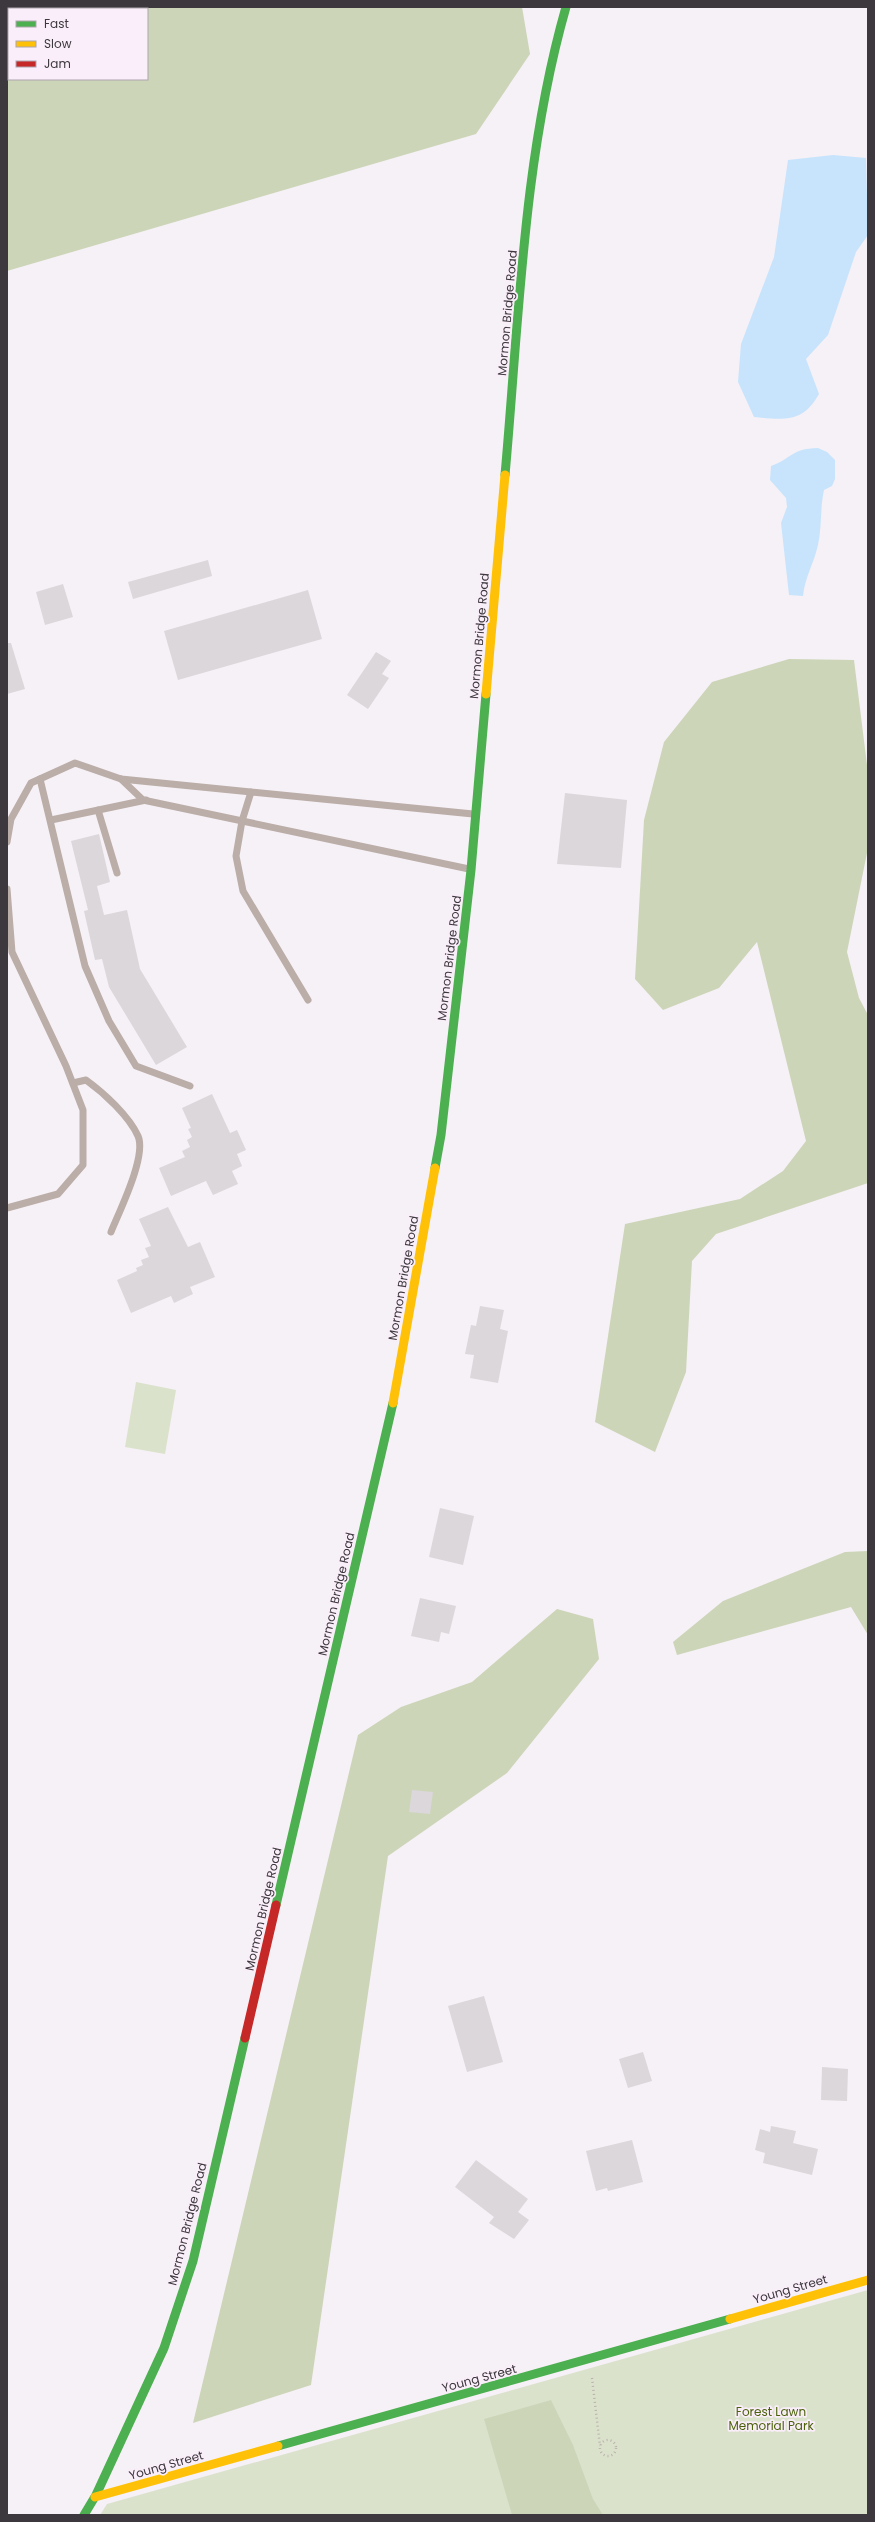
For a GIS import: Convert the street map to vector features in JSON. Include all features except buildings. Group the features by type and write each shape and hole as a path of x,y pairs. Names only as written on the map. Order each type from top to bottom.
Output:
{"main road":[{"name":"Mormon Bridge Road","path":"84,2515 95,2497 164,2348 192,2261 390,1419 441,1135 471,870 532,171 551,59 566,7"},
{"name":"Young Street","path":"95,2497 868,2280"}],"lane":[{"path":"7,842 11,819 32,783 75,763 121,779 476,814"},
{"path":"40,779 85,966 109,1021 136,1066 190,1086"},
{"path":"121,779 146,800"},
{"path":"251,792 242,821 236,856 242,891 308,1000"},
{"path":"51,820 146,800 471,870"},
{"path":"98,810 117,873"},
{"path":"7,889 12,952 83,1110 83,1165 58,1194 7,1208"},
{"path":"72,1083 86,1080 107,1095 139,1137 137,1169 111,1232"}],"path":[{"path":"592,2378 600,2451 603,2456 609,2457 615,2452 615,2444 611,2440 605,2440 600,2446"}],"green space":[{"path":"7,7 522,7 530,54 476,134 7,271"},
{"path":"789,659 854,660 868,773 868,848 847,952 859,998 868,1015 868,1183 716,1234 692,1261 686,1372 655,1452 595,1422 625,1224 740,1199 783,1171 806,1141 757,942 719,988 663,1010 635,979 644,820 664,742 712,682"},
{"path":"136,1382 176,1390 165,1454 125,1447"},
{"path":"868,1551 868,1635 851,1607 677,1655 673,1642 723,1601 845,1552"},
{"path":"557,1609 593,1619 599,1659 507,1773 388,1856 311,2385 193,2423 358,1735 401,1707 472,1682"},
{"name":"Forest Lawn Memorial Park","path":"868,2290 868,2515 100,2515 107,2504"},
{"path":"551,2400 573,2445 593,2499 603,2515 512,2515 484,2419"}],"water":[{"path":"833,155 866,158 868,235 856,252 828,335 806,359 819,394 806,410 792,418 775,419 754,417 738,382 741,344 774,257 788,160"},
{"path":"818,448 827,452 835,460 835,479 832,486 824,490 818,545 803,596 789,595 781,523 787,507 786,498 770,480 771,466 802,450"}],"traffic: fast":[{"path":"505,475 519,298 531,180 540,122 566,7"},
{"path":"435,1168 441,1135 471,870 486,694"},
{"path":"276,1905 393,1403"},
{"path":"84,2515 96,2495 164,2348 193,2261 245,2038"},
{"path":"278,2446 730,2319"}],"traffic: slow":[{"path":"486,694 505,475"},
{"path":"393,1403 435,1168"},
{"path":"730,2319 868,2280"},
{"path":"95,2497 278,2446"}],"traffic: jam":[{"path":"245,2038 276,1905"}]}
